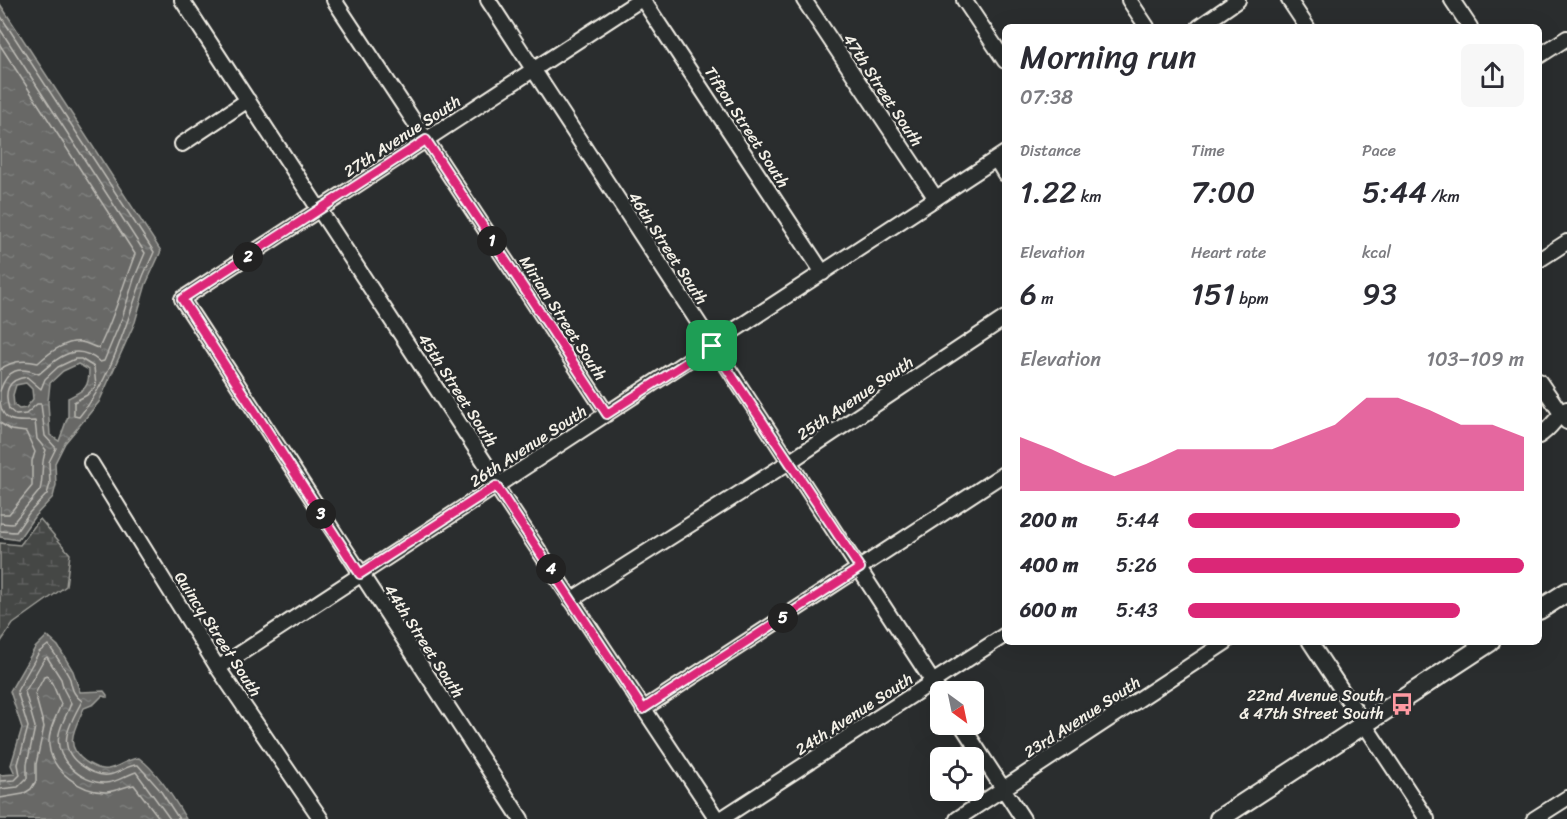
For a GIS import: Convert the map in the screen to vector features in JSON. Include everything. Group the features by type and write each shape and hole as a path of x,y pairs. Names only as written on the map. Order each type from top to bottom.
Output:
{"main road":[{"path":"1542,608 1567,592"},
{"path":"1220,819 1485,645"}],"street":[{"name":"45th Street South","path":"182,0 494,475 496,486 643,709 719,819"},
{"name":"Miriam Street South","path":"334,0 607,414"},
{"name":"46th Street South","path":"488,0 933,681"},
{"name":"27th Avenue South","path":"182,299 641,0"},
{"name":"Tifton Street South","path":"641,0 823,273"},
{"name":"47th Street South","path":"804,0 935,197"},
{"path":"964,0 1002,57"},
{"path":"1129,0 1145,24"},
{"path":"1203,24 1238,0"},
{"path":"1289,0 1305,24"},
{"path":"1452,0 1468,24"},
{"path":"1542,54 1567,38"},
{"path":"182,144 249,100"},
{"name":"26th Avenue South","path":"218,668 1000,156"},
{"path":"1542,258 1567,242"},
{"name":"44th Street South","path":"182,299 521,819"},
{"name":"25th Avenue South","path":"571,600 789,462 1002,320"},
{"path":"1542,385 1565,415 1542,434"},
{"name":"Quincy Street South","path":"91,464 218,668 321,819"},
{"path":"643,709 1002,475"},
{"name":"24th Avenue South","path":"946,681 1002,637"},
{"name":"23rd Avenue South","path":"957,819 1221,645"},
{"path":"1312,645 1427,819"},
{"name":"24th Avenue South","path":"719,819 930,692"},
{"path":"968,735 1023,819"},
{"path":"1534,819 1567,798"}],"green space":[{"path":"40,519 70,554 66,586 13,624 0,643 0,543 20,545"}],"water":[{"path":"0,4 161,251 146,284 135,322 99,402 65,443 55,463 56,485 53,497 34,517 18,540 0,537","holes":["78,364 89,370 88,381 82,391 68,398 68,416 59,441 50,435 48,402 50,383 63,371","26,383 32,389 33,399 26,408 19,409 14,405 13,395 16,385"]},
{"path":"47,636 58,646 73,671 80,692 104,691 107,695 84,708 80,716 73,737 73,744 79,756 100,769 112,768 139,758 159,778 186,819 0,819 0,775 15,774 11,765 22,728 10,691 35,648"}],"place":[{"name":"22nd Avenue South & 47th Street South","path":"1402,704"}],"route":[{"path":"426,140 607,414 712,346 860,568 643,709 496,486 360,574 182,299 426,140"}]}
